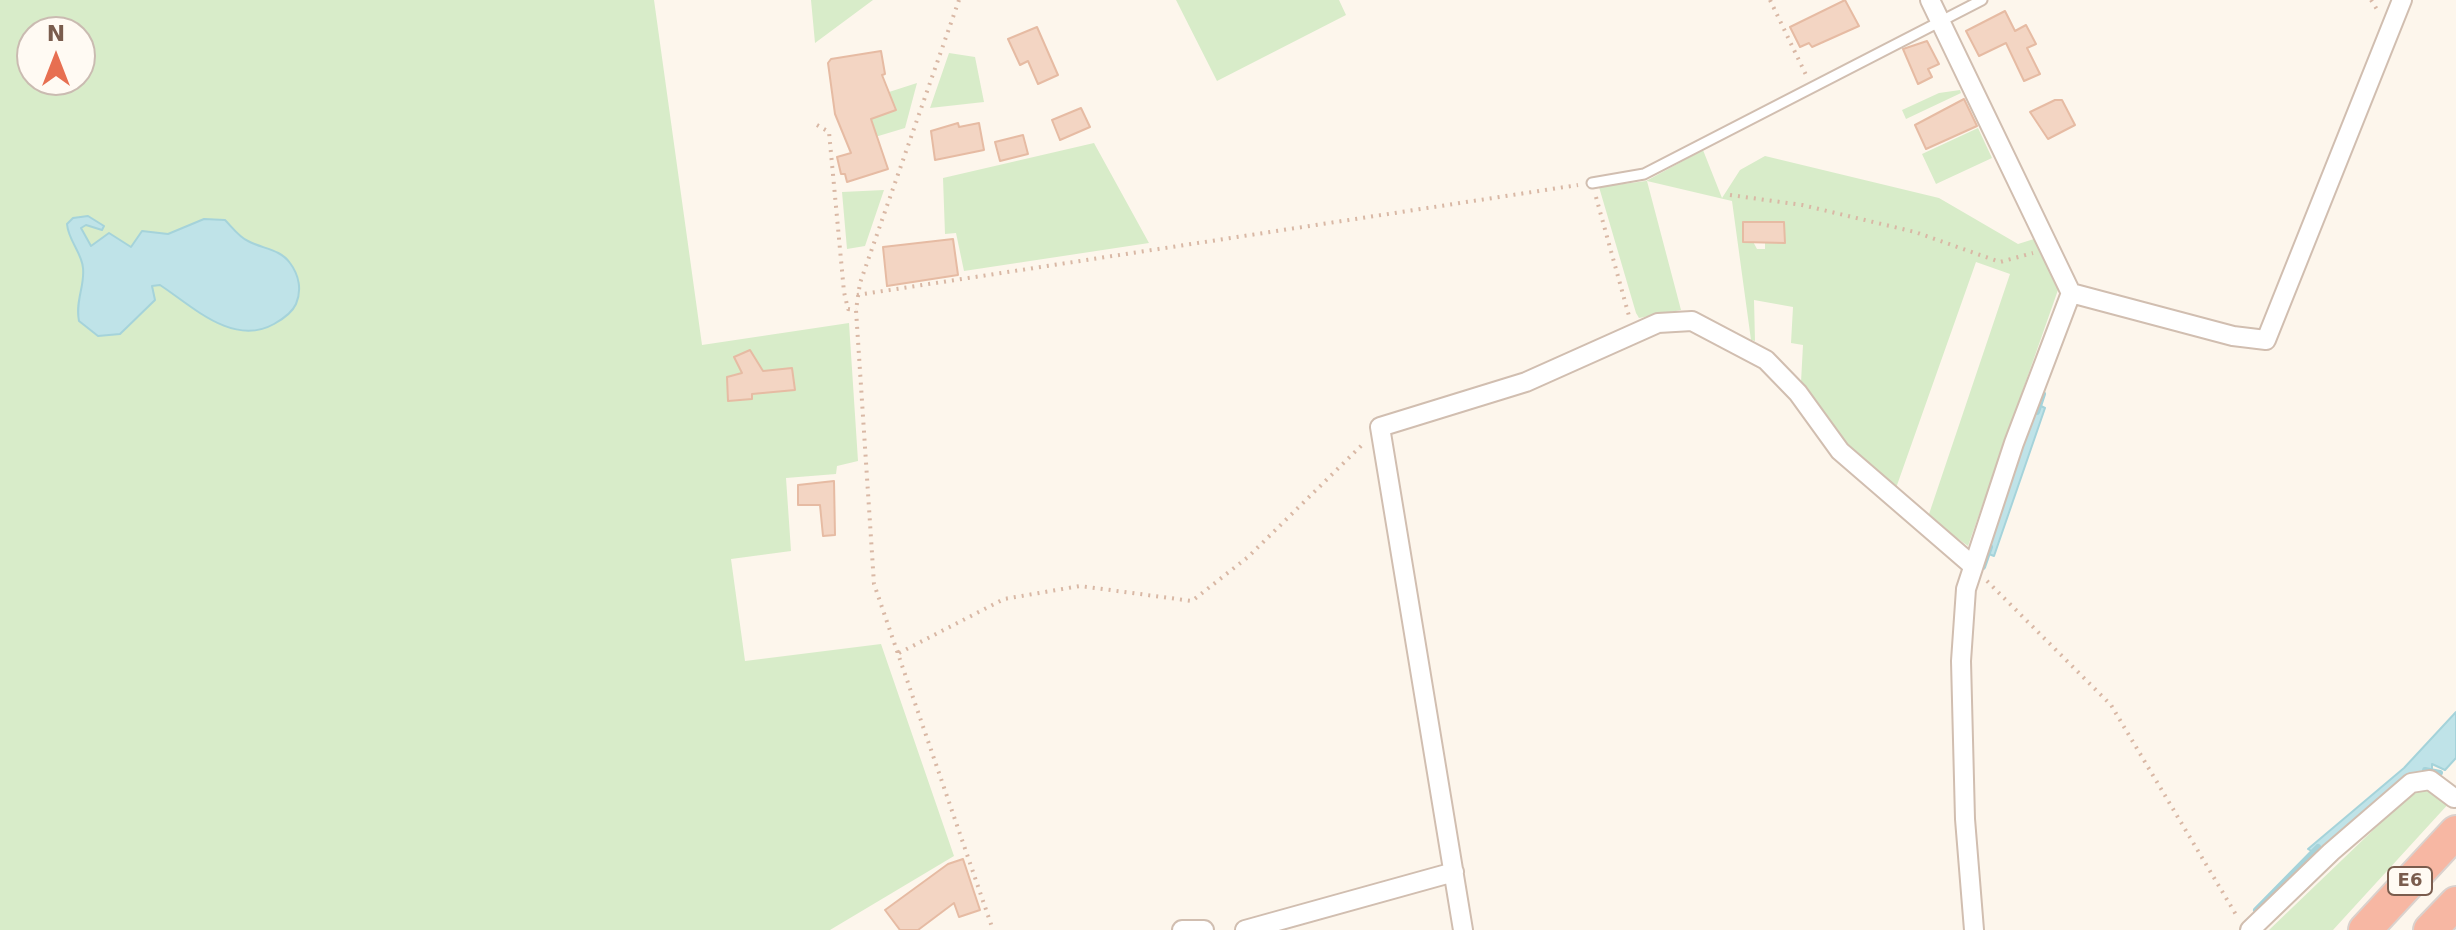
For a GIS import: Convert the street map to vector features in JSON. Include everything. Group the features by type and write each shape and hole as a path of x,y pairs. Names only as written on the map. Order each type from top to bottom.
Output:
{"highway":[{"name":"E6","path":"2365,930 2456,832"},
{"name":"E6","path":"2430,930 2456,903"}],"street":[{"path":"1930,0 2071,293 1972,565 1961,661 1965,819 1974,930"},
{"path":"2071,293 2233,336 2266,340 2402,0"},
{"path":"1463,930 1380,427 1526,382 1658,323 1692,321 1766,360 1798,393 1840,451 1972,565"},
{"path":"2248,930 2411,783 2430,780 2454,798"},
{"path":"1245,930 1454,872"},
{"path":"1182,930 1204,930"}],"lane":[{"path":"1592,183 1644,174 1813,90 1982,0"}],"path":[{"path":"959,0 857,295 856,310 874,584 880,612 899,653 993,930"},
{"path":"1770,0 1813,90"},
{"path":"817,125 829,132 844,292 848,309 856,310"},
{"path":"857,295 1592,183 1634,334"},
{"path":"1730,195 1802,205 1915,232 2000,262 2020,259 2049,246"},
{"path":"899,653 1004,599 1080,586 1192,601 1248,557 1380,427"},
{"path":"1972,565 2111,705 2248,930"}],"green space":[{"path":"0,0 654,0 702,345 849,323 858,461 837,466 836,474 786,478 791,551 731,559 745,661 881,644 954,856 830,930 0,930"},
{"path":"811,0 873,0 815,43"},
{"path":"1176,0 1339,0 1346,15 1217,81"},
{"path":"949,53 975,57 984,102 930,108"},
{"path":"917,83 905,128 875,137 861,101"},
{"path":"1960,90 1961,93 1906,119 1902,110 1939,93"},
{"path":"1978,128 1992,158 1936,184 1922,154"},
{"path":"1094,143 1149,243 964,271 956,233 945,234 943,178"},
{"path":"1703,150 1722,198 1740,170 1765,156 1939,198 2018,244 2034,239 2058,290 1968,546 1928,517 2010,274 1976,262 1896,488 1850,448 1801,382 1803,345 1791,343 1793,307 1754,300 1755,341 1751,340 1732,201 1647,181 1681,310 1639,318 1599,187 1646,181","holes":["1784,222 1784,243 1765,243 1765,249 1757,249 1743,223"]},
{"path":"884,190 865,246 847,249 842,192"},
{"path":"2417,788 2428,788 2451,801 2333,930 2269,930"}],"water":[{"path":"88,216 104,226 102,230 86,225 81,228 91,246 109,233 131,247 142,231 168,234 204,219 225,220 245,239 286,258 296,272 299,283 296,304 287,316 274,324 259,330 243,331 199,313 160,285 152,286 155,300 120,334 98,336 79,321 83,268 67,224 73,218"},
{"path":"2033,402 2045,408 1994,556 1981,551"},
{"path":"2456,712 2456,758 2445,770 2432,764 2432,774 2318,855 2308,849 2404,768"}],"building":[{"path":"1845,0 1859,26 1812,47 1809,43 1800,47 1790,27"},
{"path":"2005,11 2015,31 2026,25 2036,44 2027,48 2040,74 2024,81 2006,43 1979,56 1966,31"},
{"path":"1037,27 1058,75 1038,84 1028,61 1020,65 1008,39"},
{"path":"1927,41 1939,64 1928,69 1932,77 1918,84 1903,49"},
{"path":"881,51 885,74 882,75 896,110 871,119 888,169 847,182 845,174 841,174 837,157 851,153 835,114 828,63 831,59"},
{"path":"1964,99 1977,126 1926,149 1915,125"},
{"path":"2055,100 2062,100 2075,125 2048,139 2030,112"},
{"path":"1081,108 1090,127 1060,140 1052,120"},
{"path":"958,123 959,127 979,123 984,150 935,160 931,131"},
{"path":"1023,135 1028,154 1000,161 995,142"},
{"path":"1743,222 1784,222 1785,243 1743,242"},
{"path":"953,239 958,275 887,286 883,247"},
{"path":"750,350 763,371 792,368 795,390 752,394 752,399 728,401 727,377 742,373 734,357"},
{"path":"834,481 835,535 823,536 820,505 798,505 798,485"},
{"path":"963,859 980,910 959,917 954,903 918,930 900,930 885,910 948,864"}],"waterway":[{"path":"2037,412 2043,394"},
{"path":"1983,567 1990,547"},
{"path":"2425,770 2440,773"},
{"path":"2256,910 2318,847"}]}
